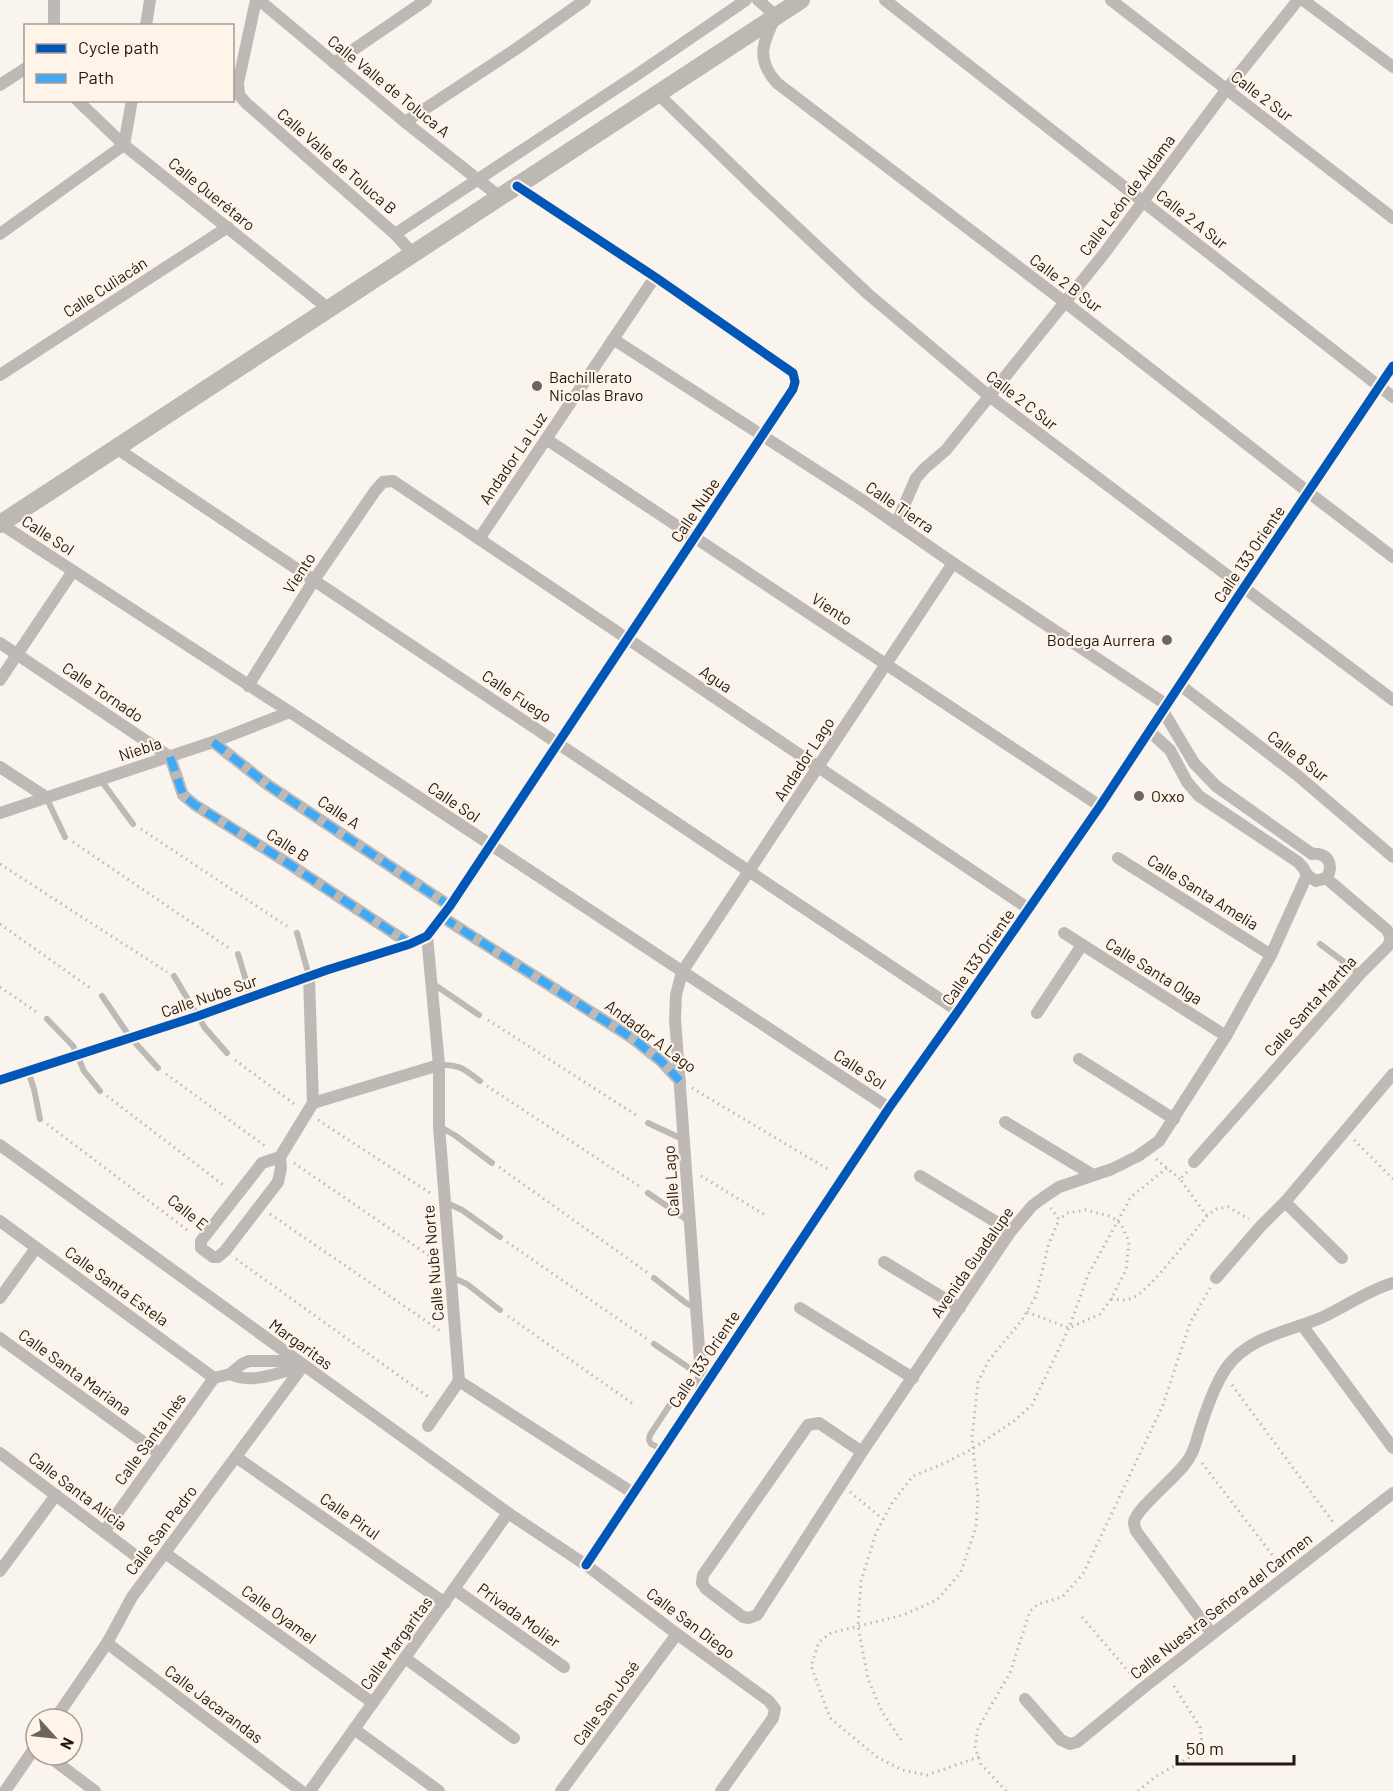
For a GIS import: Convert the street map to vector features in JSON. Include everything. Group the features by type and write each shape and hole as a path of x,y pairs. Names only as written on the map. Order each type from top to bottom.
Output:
{"main road":[{"path":"0,524 801,0"}],"street":[{"path":"54,0 54,24"},
{"path":"146,24 150,0"},
{"name":"Calle Valle de Toluca A","path":"257,0 500,197"},
{"name":"Calle Valle de Toluca B","path":"257,0 238,83 239,94 246,103 395,234 413,254"},
{"path":"334,63 426,0"},
{"path":"405,122 585,0"},
{"path":"395,234 746,0"},
{"path":"758,0 776,16"},
{"name":"Calle 2 A Sur","path":"885,0 1393,397"},
{"name":"Calle 2 Sur","path":"1111,0 1393,218"},
{"name":"Calle León de Aldama","path":"896,524 916,478 946,450 1066,303 1226,90 1298,0"},
{"path":"1303,0 1393,67"},
{"name":"Calle 2 B Sur","path":"776,16 769,31 762,60 768,73 777,83 1393,556"},
{"path":"0,85 24,69"},
{"name":"Calle 2 C Sur","path":"658,94 868,294 989,396 1393,700"},
{"name":"Calle Querétaro","path":"79,102 124,145 329,309"},
{"path":"0,234 124,145 132,102"},
{"name":"Calle Nube","path":"427,936 450,906 695,538 793,389 795,382 793,373 655,277 517,186"},
{"name":"Calle Culiacán","path":"0,375 228,227"},
{"name":"Andador La Luz","path":"479,539 655,277"},
{"name":"Calle Tierra","path":"613,339 763,435 1165,708"},
{"name":"Calle 133 Oriente","path":"586,1565 702,1383 889,1108 1100,806 1393,366"},
{"name":"Viento","path":"546,439 1100,806"},
{"name":"Calle Fuego","path":"116,448 958,1011"},
{"name":"Agua","path":"383,482 393,481 1029,909"},
{"name":"Viento","path":"248,686 314,580 383,482"},
{"name":"Calle Sol","path":"0,524 290,712 889,1108"},
{"name":"Andador Lago","path":"682,972 954,563"},
{"path":"0,680 73,571"},
{"name":"Calle Tornado","path":"0,644 170,756"},
{"name":"Calle 8 Sur","path":"1180,685 1297,775 1393,856"},
{"path":"1149,731 1170,750 1187,782 1199,796 1298,862 1311,879 1316,881 1329,874 1329,861 1326,857 1318,853 1312,854 1225,792 1201,771 1182,743 1165,708"},
{"name":"Niebla","path":"0,813 213,742 290,712"},
{"name":"Calle A","path":"213,742 268,785 450,906"},
{"name":"Calle B","path":"170,756 183,795 195,806 286,862 410,944"},
{"path":"0,767 46,797"},
{"path":"1187,782 1201,771"},
{"name":"Calle Santa Amelia","path":"1118,858 1271,954"},
{"name":"Calle Santa Martha","path":"1194,1162 1359,974 1388,946 1391,938 1387,930 1329,874"},
{"name":"Avenida Guadalupe","path":"862,1452 819,1423 808,1425 703,1575 702,1582 706,1589 743,1617 749,1618 757,1615 862,1452 1011,1231 1032,1206 1059,1187 1112,1169 1146,1151 1159,1141 1226,1036 1271,954 1306,875"},
{"name":"Andador A Lago","path":"442,917 632,1038 680,1080"},
{"name":"Calle Santa Olga","path":"1064,933 1226,1036"},
{"name":"Calle Nube Sur","path":"0,1080 198,1016 410,944 427,936"},
{"name":"Calle Nube Norte","path":"427,936 439,1065 439,1126 459,1381"},
{"path":"1037,1013 1082,945"},
{"name":"Calle Lago","path":"682,972 676,995 675,1019 702,1383"},
{"path":"225,1251 278,1182 281,1168 280,1157 310,1108 309,977"},
{"path":"1079,1059 1174,1119"},
{"path":"310,1108 439,1065"},
{"path":"1216,1278 1285,1202 1393,1074"},
{"path":"1005,1122 1093,1175"},
{"name":"Margaritas","path":"0,1146 508,1513 586,1565"},
{"path":"201,1241 262,1163 280,1157"},
{"path":"920,1176 1011,1231"},
{"path":"1285,1202 1342,1258"},
{"name":"Calle Santa Estela","path":"0,1221 214,1378"},
{"name":"Calle E","path":"201,1241 201,1248 213,1257 218,1257 225,1251"},
{"path":"0,1298 36,1248"},
{"path":"884,1262 960,1308"},
{"path":"1212,1634 1136,1531 1134,1521 1140,1510 1185,1465 1194,1452 1205,1412 1227,1367 1246,1349 1275,1333 1302,1325 1354,1302 1378,1287 1393,1282"},
{"path":"800,1308 913,1378"},
{"path":"1302,1325 1393,1448"},
{"name":"Calle Santa Mariana","path":"0,1338 160,1454"},
{"path":"214,1378 230,1374 249,1361 300,1364"},
{"path":"230,1374 252,1379 300,1364"},
{"name":"Calle San Pedro","path":"63,1707 107,1643 132,1597 236,1457 300,1364"},
{"name":"Calle Santa Inés","path":"104,1532 214,1378"},
{"path":"428,1426 459,1381 633,1493"},
{"name":"Calle Santa Alicia","path":"0,1453 136,1556"},
{"name":"Calle Pirul","path":"236,1457 445,1603"},
{"name":"Calle Nuestra Señora del Carmen","path":"1025,1699 1061,1740 1070,1744 1077,1742 1393,1493"},
{"path":"0,1571 56,1495"},
{"name":"Calle Margaritas","path":"310,1791 508,1513"},
{"name":"Calle Oyamel","path":"165,1553 373,1703"},
{"name":"Calle San Diego","path":"586,1565 769,1701 775,1710 773,1718 721,1791"},
{"name":"Privada Molier","path":"454,1589 564,1667"},
{"name":"Calle San José","path":"561,1791 677,1634"},
{"name":"Calle Jacarandas","path":"107,1643 301,1791"},
{"path":"405,1658 514,1738"},
{"path":"354,1729 439,1791"},
{"path":"5,1791 24,1764"},
{"path":"63,1767 95,1791"}],"lane":[{"path":"100,779 133,824"},
{"path":"46,797 65,837"},
{"path":"297,933 309,977"},
{"path":"1320,944 1359,974"},
{"path":"238,954 251,997"},
{"path":"174,976 205,1028 226,1053"},
{"path":"430,982 479,1014"},
{"path":"102,996 129,1037 158,1068"},
{"path":"47,1019 73,1046 84,1071 100,1091"},
{"path":"439,1065 452,1064 480,1081"},
{"path":"28,1071 40,1119"},
{"path":"648,1123 684,1138"},
{"path":"439,1126 492,1163"},
{"path":"648,1193 690,1222"},
{"path":"444,1202 462,1210 500,1237"},
{"path":"450,1271 500,1310"},
{"path":"654,1278 697,1309"},
{"path":"654,1344 702,1383"},
{"path":"662,1449 651,1444 649,1440 671,1403"}],"path":[{"path":"133,824 297,933"},
{"path":"65,837 238,954"},
{"path":"0,864 174,976"},
{"path":"0,924 102,996"},
{"path":"0,987 47,1019"},
{"path":"479,1014 648,1123"},
{"path":"226,1053 310,1108 444,1202"},
{"path":"158,1068 280,1157 298,1165 450,1271"},
{"path":"480,1081 648,1193"},
{"path":"100,1091 236,1195"},
{"path":"1346,1131 1393,1179"},
{"path":"1146,1151 1180,1179 1207,1216"},
{"path":"1180,1179 1194,1162"},
{"path":"492,1163 654,1278"},
{"path":"686,1167 765,1215"},
{"path":"901,1740 882,1712 868,1679 858,1626 861,1581 876,1533 892,1503 913,1476 972,1449 1014,1421 1032,1405 1069,1328 1088,1275 1131,1197 1167,1168"},
{"path":"1044,1197 1059,1220"},
{"path":"1111,1299 1122,1300 1135,1297 1147,1287 1207,1216 1216,1209 1228,1206 1260,1227"},
{"path":"258,1208 274,1216 456,1342"},
{"path":"979,1757 927,1776 902,1770 877,1757 830,1718 811,1666 819,1642 831,1633 903,1615 938,1600 961,1572 976,1527 978,1497 972,1438 978,1382 989,1360 1022,1320 1036,1296 1049,1243 1059,1220 1067,1213 1086,1210 1109,1216 1118,1221 1129,1242 1126,1270 1111,1299 1100,1314 1069,1328 1027,1312"},
{"path":"500,1237 654,1344"},
{"path":"225,1251 441,1407"},
{"path":"1006,1791 981,1764 975,1748 978,1728 1010,1673 1030,1611 1038,1604 1062,1597 1083,1574 1163,1405 1190,1323 1216,1278"},
{"path":"500,1310 632,1403"},
{"path":"1224,1373 1341,1533"},
{"path":"1194,1452 1288,1575"},
{"path":"841,1485 884,1519"},
{"path":"1082,1617 1143,1688"},
{"path":"1138,1791 1155,1777 1190,1757 1202,1743 1200,1727 1165,1671"}],"marked path":[{"path":"213,742 268,785 450,906"},
{"path":"170,757 183,795 195,805 410,944"},
{"path":"442,917 632,1038 661,1061 680,1081"}],"cycle path":[{"path":"0,1080 198,1016 327,970 410,944 427,936 450,906 793,389 795,382 793,373 655,277 517,186"},
{"path":"586,1565 889,1108 1100,806 1393,366"}],"place":[{"name":"Bachillerato Nicolas Bravo","path":"537,386"},
{"name":"Bodega Aurrera","path":"1167,640"},
{"name":"Oxxo","path":"1139,796"}]}
